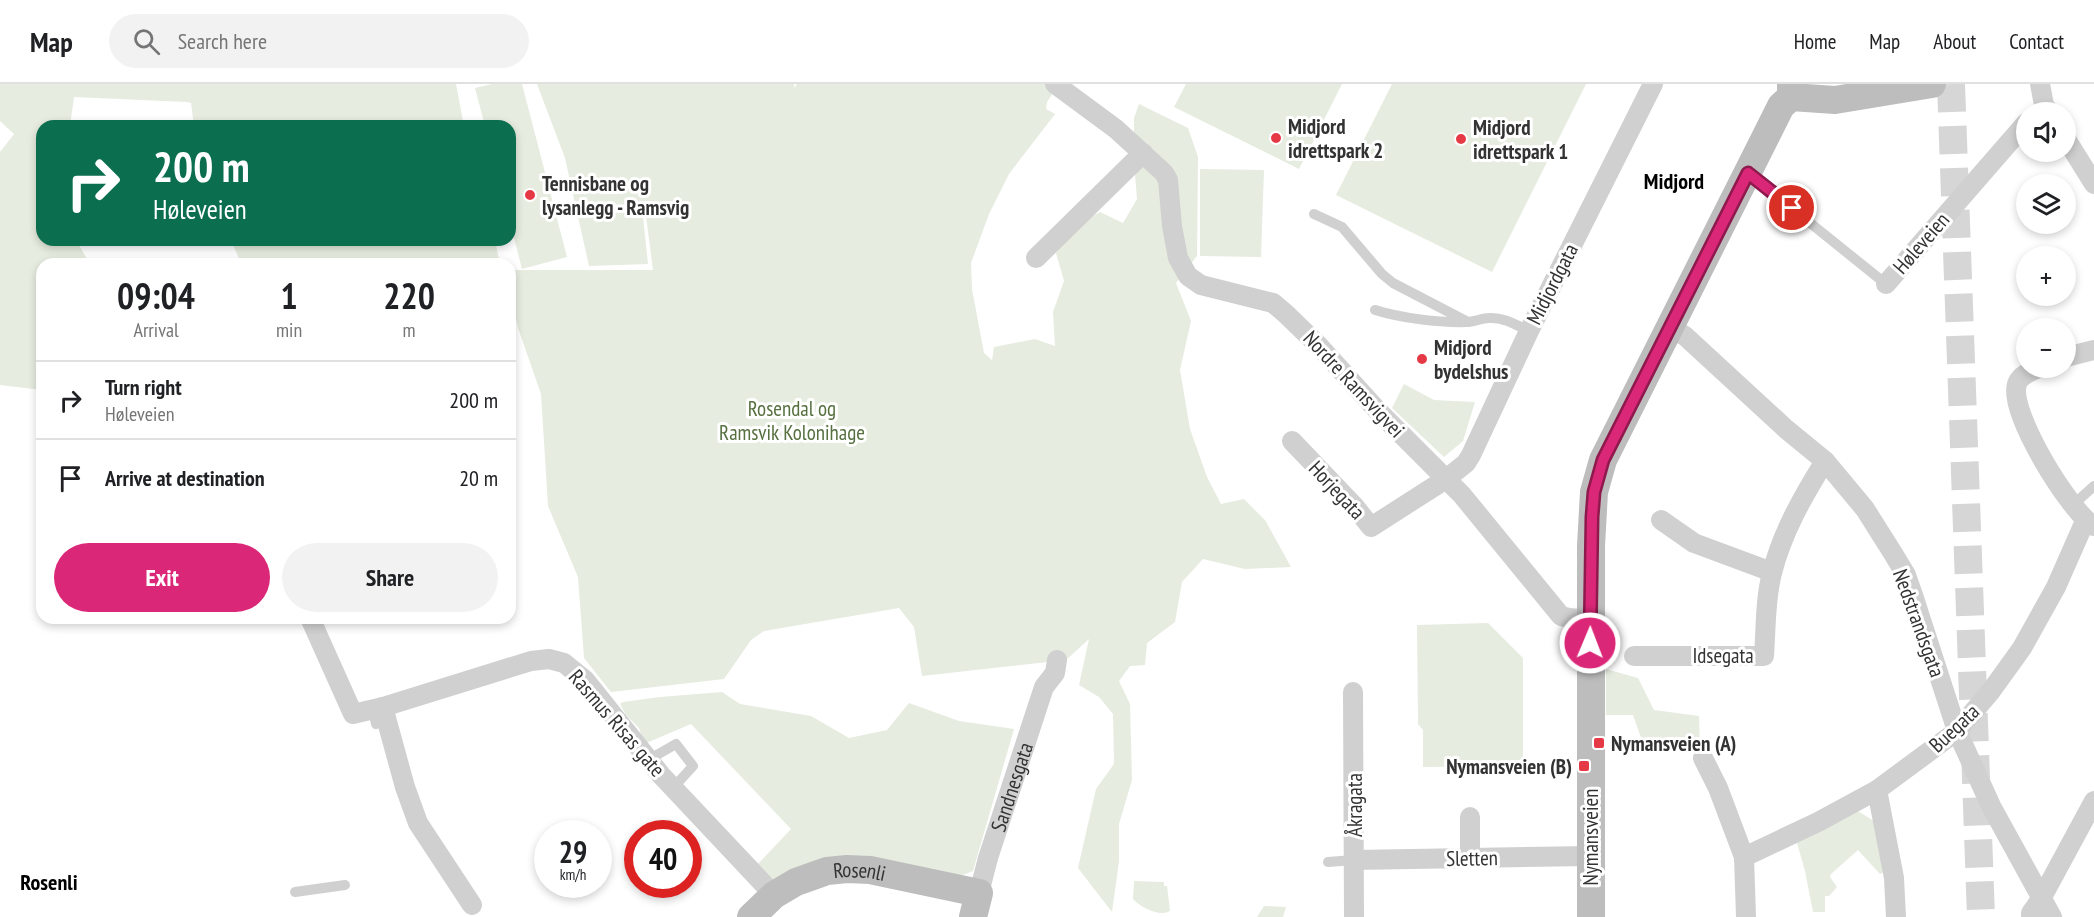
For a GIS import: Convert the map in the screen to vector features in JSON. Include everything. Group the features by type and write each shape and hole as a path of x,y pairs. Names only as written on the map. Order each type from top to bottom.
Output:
{"street":[{"name":"Nordre Ramsvigvei","path":"1055,84 1116,129 1164,172 1168,180 1172,226 1178,258 1188,276 1201,285 1273,303 1319,346 1378,411 1482,517 1561,616 1590,620"},
{"name":"Midjordgata","path":"1446,479 1466,463 1471,455 1529,331 1653,84"},
{"path":"1791,91 1835,100 1932,84"},
{"path":"2040,84 2042,102"},
{"name":"Nymansveien","path":"1591,917 1590,620 1594,492 1603,460 1781,106 1791,91"},
{"name":"Høleveien","path":"1886,284 2016,134"},
{"path":"1036,258 1143,153"},
{"path":"2076,155 2094,184"},
{"name":"Nedstrandsgata","path":"1669,327 1685,336 1786,429 1825,461 1865,510 1905,575 1957,731 1991,806 2052,917"},
{"path":"2076,354 2094,350"},
{"path":"2021,378 2017,384 2017,393 2024,420 2036,450 2089,523"},
{"name":"Horjegata","path":"1292,441 1371,526 1446,479"},
{"name":"Idsegata","path":"1634,656 1764,656 1766,606 1772,572 1803,497 1825,461"},
{"path":"1661,520 1694,543 1772,572"},
{"name":"Buegata","path":"1744,857 1877,790 1957,731 1991,691 2022,648 2089,523"},
{"name":"Rasmus Risas gate","path":"313,624 353,714 377,714 521,663 542,659 556,660 570,666 585,680 673,789 774,895"},
{"name":"Sandnesgata","path":"976,905 988,858 1044,687 1055,674 1057,660"},
{"name":"Åkragata","path":"1353,692 1354,917"},
{"path":"377,714 418,823 472,905"},
{"path":"1703,758 1718,788 1744,857 1746,917"},
{"path":"1877,790 1894,878 1896,917"},
{"path":"2031,917 2031,913 2041,899 2094,801"},
{"name":"Sletten","path":"1470,817 1470,858"},
{"name":"Sletten","path":"1354,860 1590,856"},
{"name":"Rosenli","path":"751,917 774,895 805,878 847,868 870,870 976,905"}],"lane":[{"name":"Høleveien","path":"1748,173 1886,284"},
{"path":"1314,214 1342,227 1393,284 1468,322"},
{"path":"1375,310 1411,318 1468,322 1497,318 1529,331"},
{"path":"2074,504 2094,486"},
{"path":"650,762 676,744 693,766 673,789"},
{"path":"1328,862 1354,860"},
{"path":"295,892 345,885"}],"green space":[{"path":"0,84 456,84 463,120 193,120 191,103 187,102 74,97 71,120 36,120 36,246 80,246 86,258 36,258 36,389 0,385 0,152 14,134 0,121"},
{"name":"Tennisbane og lysanlegg - Ramsvig","path":"492,84 522,84 567,257 522,269 516,246 516,120 483,120 475,88"},
{"name":"Rosendal og Ramsvik Kolonihage","path":"537,84 794,84 794,88 797,84 1046,84 1053,93 1047,102 1046,109 1055,114 1009,174 989,214 971,263 972,289 984,353 992,360 994,347 1035,339 1055,346 1053,312 1064,281 1056,253 1075,230 1100,212 1123,223 1137,199 1134,118 1139,104 1188,128 1198,157 1197,256 1176,283 1191,321 1180,370 1190,429 1207,477 1221,504 1244,499 1265,520 1291,567 1245,569 1203,559 1182,582 1175,622 1147,643 1145,665 1130,666 1119,681 1130,704 1132,780 1119,824 1119,861 1112,912 1078,868 1096,789 1114,764 1113,714 1099,697 1079,685 1089,639 1066,660 922,676 914,627 899,608 764,631 751,640 724,679 611,692 584,658 578,577 548,506 541,394 516,319 516,270 653,270 646,216 643,217 648,264 589,266 565,158"},
{"name":"Midjord idrettspark 2","path":"1186,84 1342,84 1299,169 1174,107"},
{"name":"Midjord idrettspark 1","path":"1392,84 1586,84 1492,272 1336,195"},
{"path":"1200,169 1264,170 1261,257 1200,256"},
{"path":"234,246 496,246 499,258 239,258"},
{"path":"1404,384 1434,400 1475,402 1463,441 1444,457 1392,408"},
{"path":"1488,623 1523,658 1523,766 1423,767 1423,730 1418,724 1417,625"},
{"path":"1606,669 1638,678 1654,710 1699,716 1700,750 1645,749 1633,715 1606,715"},
{"path":"722,692 740,704 811,716 849,738 887,730 909,703 959,721 1014,729 973,871 955,878 778,884 757,865 791,829 691,724 644,744 639,728 626,715 620,704 660,697"},
{"path":"1858,811 1877,823 1884,872 1880,874 1858,850 1831,874 1830,877 1837,887 1829,896 1825,896 1825,912 1813,912 1797,843"},
{"path":"1134,881 1164,882 1164,886 1167,886 1170,911 1156,912 1136,902 1133,899"},
{"path":"1264,906 1286,907 1283,917 1257,917"}],"tunnel":[{"path":"1951,84 1981,917"}],"place":[{"name":"Midjord idrettspark 2","path":"1276,138"},
{"name":"Midjord idrettspark 1","path":"1461,139"},
{"name":"Tennisbane og lysanlegg - Ramsvig","path":"530,195"},
{"name":"Midjord bydelshus","path":"1422,359"},
{"name":"Nymansveien (A)","path":"1599,743"},
{"name":"Nymansveien (B)","path":"1584,766"}],"district":[{"name":"Midjord","path":"1674,181"},
{"name":"Rosenli","path":"49,882"}],"route":[{"path":"1590,643 1592,517 1594,492 1603,460 1748,173 1792,208"}]}
